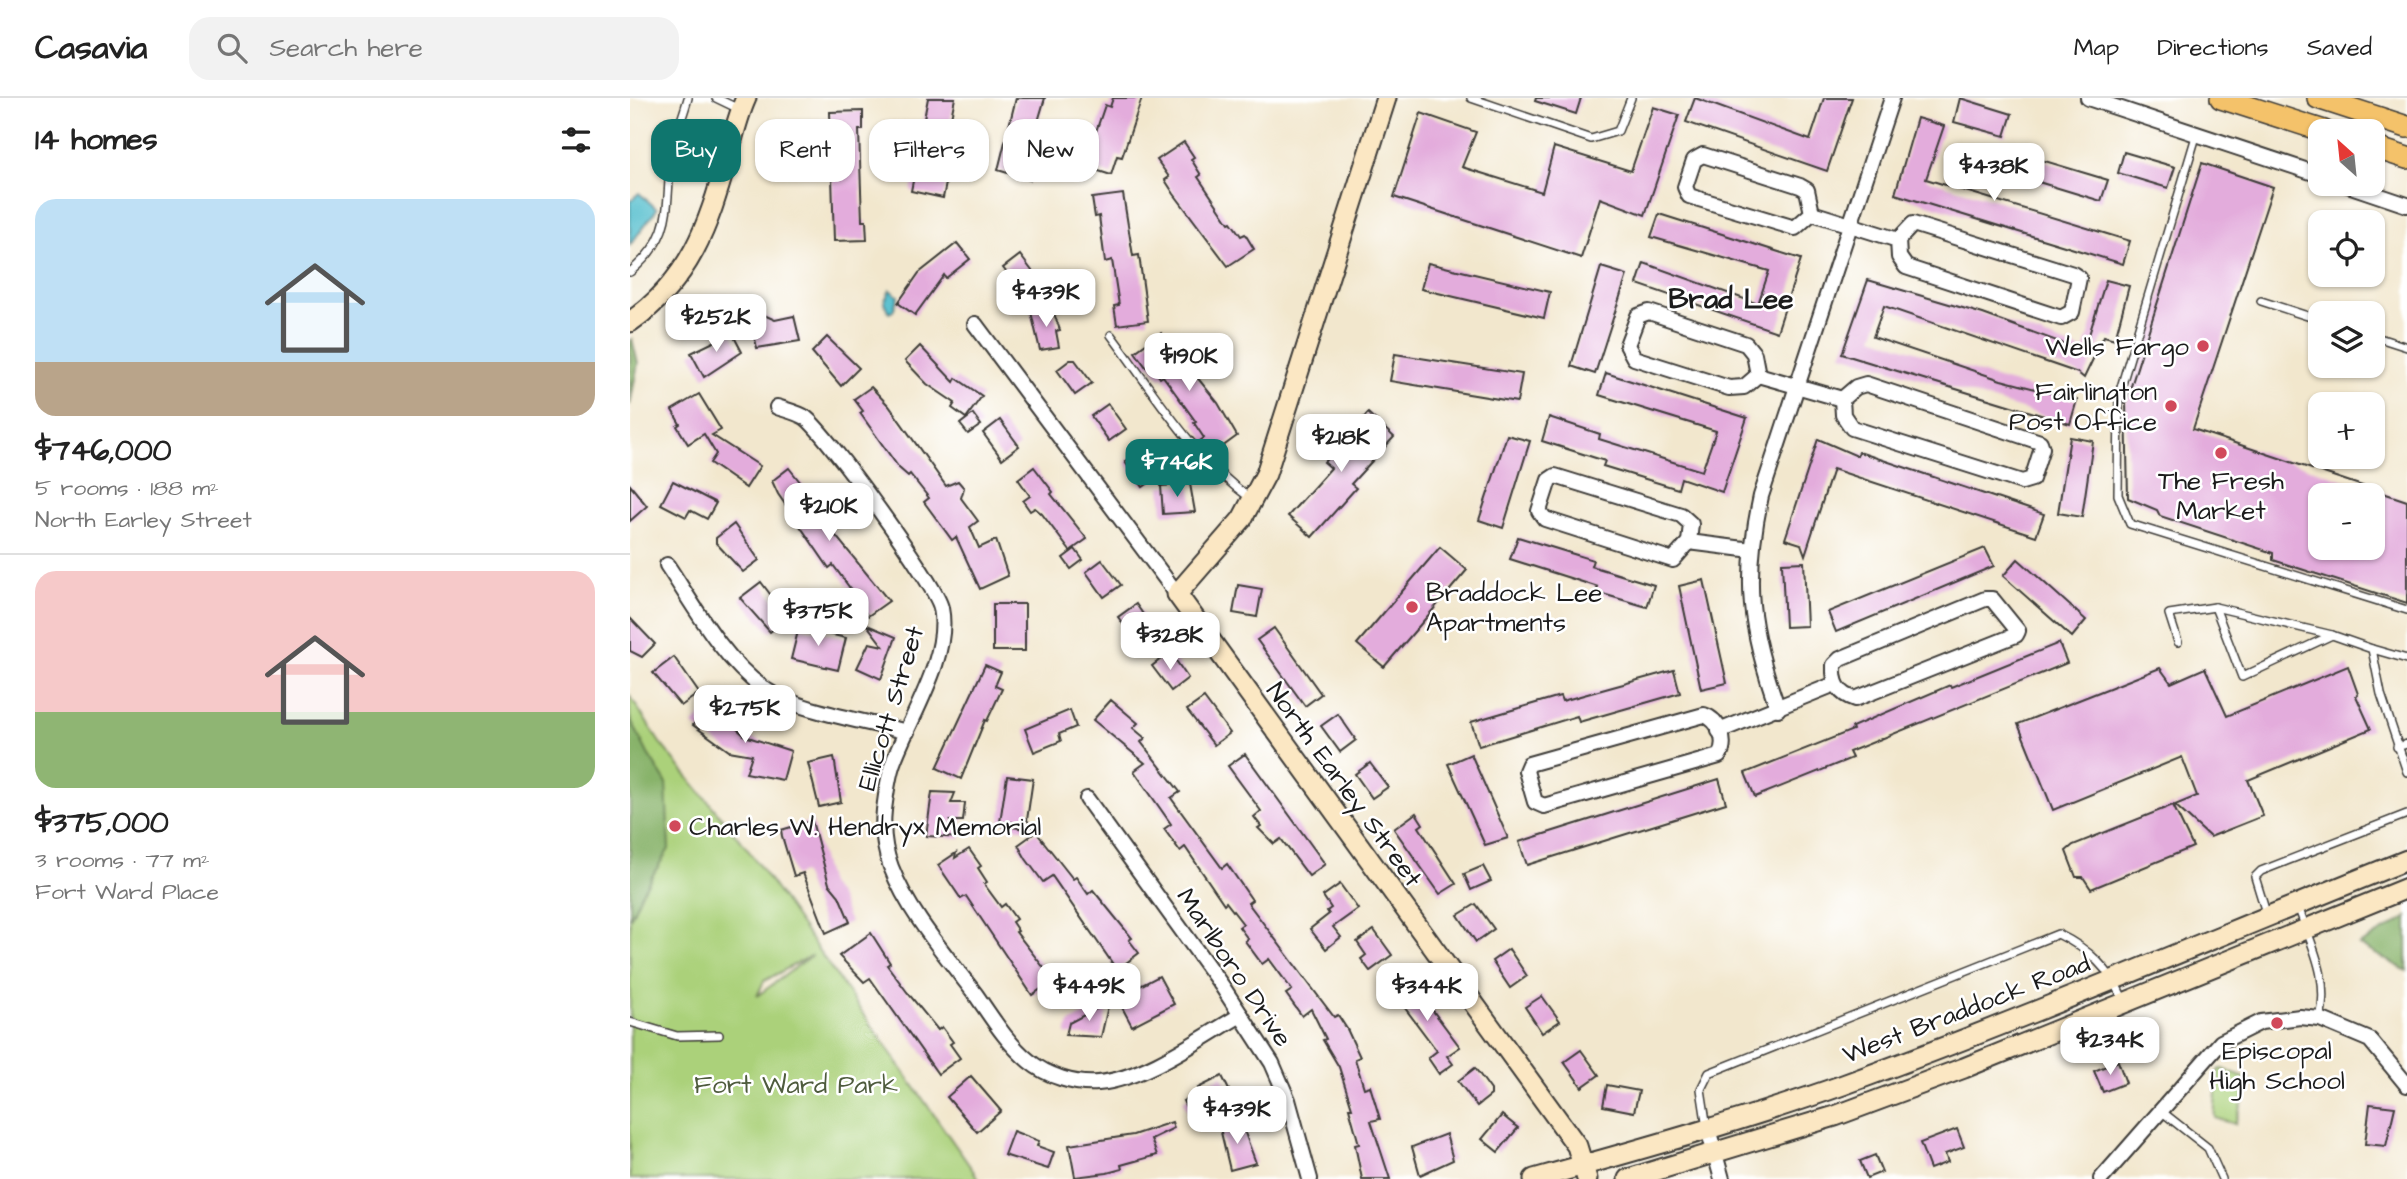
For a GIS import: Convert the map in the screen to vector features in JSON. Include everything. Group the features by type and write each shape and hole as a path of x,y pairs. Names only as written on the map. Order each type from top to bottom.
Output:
{"main road":[{"path":"1177,594 1242,519 1254,500 1274,450 1386,98"},
{"path":"2221,98 2308,126"},
{"path":"2318,98 2407,127"},
{"path":"630,322 664,293 686,265 703,235 743,104"},
{"path":"2385,151 2407,158"},
{"name":"North Earley Street","path":"1177,594 1577,1146 1585,1172"},
{"name":"West Braddock Road","path":"1534,1179 1585,1172 1916,1058 2407,860"},
{"name":"West Braddock Road","path":"1628,1179 1835,1116 1964,1068 2407,888"}],"street":[{"path":"1777,709 1753,630 1749,593 1752,550 1762,496 1892,98"},
{"path":"2088,98 2308,171"},
{"path":"1703,155 1800,186 1807,190 1812,214 1795,228 1689,196 1685,187 1694,160 1703,155"},
{"path":"2380,196 2407,205"},
{"path":"1812,214 1898,240"},
{"path":"1923,225 2073,274 2079,278 2080,285 2071,312 2061,318 1906,267 1899,257 1898,240 1908,227 1923,225"},
{"path":"1649,312 1746,344 1754,354 1758,375 1744,387 1729,388 1634,358 1627,345 1638,316 1649,312"},
{"name":"North Earley Street","path":"975,324 1177,594"},
{"path":"1758,375 1842,399"},
{"path":"1866,384 1877,386 2035,440 2040,442 2042,448 2036,471 2031,479 2022,482 1852,428 1843,415 1842,399 1856,387 1866,384"},
{"name":"Ellicott Street","path":"777,407 806,418 834,451 928,579 941,606 941,639 924,694 893,763 884,811 886,853 892,871 928,931 1012,1044 1029,1062 1067,1080 1098,1083 1113,1080 1177,1053 1241,1015"},
{"path":"1555,476 1681,515 1691,524 1689,542 1673,560 1664,559 1545,519 1539,511 1549,480 1555,476"},
{"path":"1689,542 1752,550"},
{"path":"667,565 716,637 764,689 787,700 907,732"},
{"path":"1992,599 2018,631 2016,635 1855,699 1846,697 1835,684 1834,665 1840,659 1985,600 1992,599"},
{"path":"1719,731 1835,684"},
{"path":"1704,715 1710,717 1719,731 1723,745 1720,756 1544,806 1535,802 1526,772 1530,764 1704,715"},
{"name":"Marlboro Drive","path":"1087,799 1241,1015 1280,1080 1310,1179"},
{"path":"2101,1179 2221,1042 2261,1022 2300,1017 2320,1019 2370,1040 2407,1085"},
{"path":"1708,1129 1722,1179"}],"lane":[{"path":"630,272 655,244 665,226 670,200 671,155 688,98"},
{"path":"716,98 743,104"},
{"path":"1471,98 1591,139 1618,131 1631,98"},
{"path":"2197,133 2119,394 2118,495 2130,524 2407,610"},
{"path":"2261,301 2308,316"},
{"path":"1111,335 1198,454 1222,478 1254,500"},
{"path":"2385,340 2407,347"},
{"path":"2215,607 2242,677 2332,635"},
{"path":"2178,642 2169,614 2215,607 2332,635 2407,659"},
{"path":"2372,649 2397,747 2407,772"},
{"path":"2397,747 2407,744"},
{"path":"2267,916 2255,877 2261,871 2407,814"},
{"path":"2297,904 2321,970 2325,997 2320,1019"},
{"path":"1708,1129 1701,1089 1709,1073 2058,934 2084,947 2114,978 2125,1002"},
{"path":"630,1022 677,1036 719,1035"},
{"path":"2161,1111 2208,1149 2222,1179"}],"green space":[{"path":"632,339 638,363 630,405 630,340"},
{"name":"Fort Ward Park","path":"630,696 660,743 746,847 979,1179 630,1179","holes":["811,956 757,996 764,981"]},
{"path":"630,718 666,782 669,849 641,894 630,919"},
{"path":"2406,918 2407,971 2359,945"},
{"path":"2222,1069 2250,1080 2235,1124 2215,1118 2218,1070"}],"water":[{"path":"639,193 657,209 630,245 630,201"},
{"path":"890,290 898,296 893,311 889,313 884,302"}],"building":[{"path":"928,98 955,98 951,119 924,119"},
{"path":"1016,98 1045,98 1039,119 1011,119"},
{"path":"1113,98 1142,98 1122,157 1117,156 1111,175 1099,171 1099,123 1105,105 1110,107"},
{"path":"1536,98 1581,98 1576,114 1535,101"},
{"path":"1695,98 1810,140 1824,98 1852,98 1827,171 1686,122"},
{"path":"1960,98 2012,114 2005,136 1954,122"},
{"path":"1653,107 1679,115 1645,215 1600,198 1581,258 1394,197 1421,113 1476,132 1462,167 1542,192 1554,147 1631,171"},
{"path":"863,111 863,130 859,130 862,221 866,221 867,240 834,241 832,182 855,182 855,119 830,119 830,112"},
{"path":"1917,118 1944,126 1926,179 2130,241 2123,264 1895,194"},
{"path":"1184,142 1194,157 1191,159 1201,175 1198,177 1229,223 1231,222 1241,236 1245,234 1254,249 1228,266 1174,194 1165,180 1169,177 1157,160"},
{"path":"1003,150 1003,172 998,170"},
{"path":"2008,150 2108,180 2101,201 2002,171"},
{"path":"2124,152 2175,167 2168,188 2118,173"},
{"path":"2202,163 2273,187 2193,429 2354,483 2308,483 2308,560 2385,560 2385,494 2407,501 2407,603 2273,560 2273,553 2160,516 2157,510 2128,498 2126,402"},
{"path":"913,182 946,182 943,198 911,191"},
{"path":"1123,194 1133,256 1139,255 1148,321 1117,325 1114,306 1119,305 1112,260 1105,262 1099,216 1095,217 1092,198"},
{"path":"1659,214 1801,259 1777,332 1637,284 1644,263 1758,304 1769,271 1651,237"},
{"path":"957,243 970,259 946,278 944,275 915,315 898,303 919,273"},
{"path":"1020,255 1039,280 1023,293 1003,268"},
{"path":"1428,263 1550,292 1544,318 1421,289"},
{"path":"1601,267 1627,275 1595,374 1571,366"},
{"path":"1868,280 1983,314 2084,351 2106,280 2129,286 2115,339 2104,336 2084,378 2078,373 1884,306 1873,337 2001,380 2077,400 2070,424 1842,354"},
{"path":"1052,308 1060,330 1056,331 1059,347 1040,350 1031,312"},
{"path":"764,315 775,320 794,316 800,341 757,348 752,325 756,317"},
{"path":"732,333 742,352 704,377 691,353"},
{"path":"1161,333 1218,403 1237,436 1211,455 1200,441 1204,438 1194,423 1196,422 1163,376 1160,378 1150,364 1146,367 1135,352"},
{"path":"827,337 859,368 841,386 812,352"},
{"path":"920,346 954,382 956,378 982,396 966,418 952,408 955,403 927,384 905,361"},
{"path":"1395,354 1522,374 1517,402 1390,381"},
{"path":"1070,360 1075,360 1092,383 1075,395 1057,370"},
{"path":"1606,373 1747,418 1722,492 1681,478 1678,489 1603,466 1605,461 1542,441 1549,417 1600,434 1599,439 1702,471 1716,431 1599,395"},
{"path":"871,387 889,406 946,486 958,481 964,488 961,498 978,521 970,527 979,548 996,540 1008,576 980,589 956,537 952,540 924,502 929,498 910,474 908,476 899,468 860,413 863,411 854,399"},
{"path":"699,394 721,430 712,435 760,466 746,488 710,463 716,454 704,434 688,444 677,426 680,424 672,410"},
{"path":"1108,404 1126,429 1109,441 1091,416"},
{"path":"1368,413 1394,437 1351,484 1356,488 1312,537 1288,516 1331,468 1324,462"},
{"path":"973,414 981,425 968,434 960,424"},
{"path":"1000,420 1019,446 1002,459 983,433"},
{"path":"1507,435 1530,441 1503,528 1479,520"},
{"path":"2070,437 2093,441 2082,517 2058,513"},
{"path":"1818,439 1857,456 1859,452 2044,514 2036,536 1833,469 1805,555 1801,544 1785,539"},
{"path":"1141,450 1160,475 1143,487 1125,462"},
{"path":"1034,467 1053,492 1051,494 1087,539 1070,551 1042,514 1035,508 1030,511 1023,501 1030,496 1018,479"},
{"path":"789,468 817,503 813,506 831,530 889,601 868,616 862,609 858,612 850,602 855,598 852,591 833,565 829,568 778,494 772,481"},
{"path":"673,481 716,503 707,519 690,510 686,517 661,504"},
{"path":"1190,484 1195,512 1163,514 1161,486"},
{"path":"630,485 647,506 630,521"},
{"path":"734,524 759,560 743,572 716,543 716,538"},
{"path":"1518,537 1593,560 1591,566 1654,585 1647,607 1596,592 1598,587 1510,559"},
{"name":"Braddock Lee Apartments","path":"1440,547 1467,570 1384,667 1357,644"},
{"path":"1985,548 1994,566 1836,632 1828,612"},
{"path":"1075,549 1083,560 1071,569 1063,558"},
{"path":"2018,559 2086,620 2072,637 2003,576"},
{"path":"1102,560 1121,585 1104,597 1086,572"},
{"path":"1804,562 1807,626 1785,627 1782,563"},
{"path":"1704,580 1727,683 1701,689 1679,586"},
{"path":"761,582 788,618 770,632 740,598"},
{"path":"1238,585 1262,589 1257,617 1233,613"},
{"path":"993,604 1025,604 1025,651 993,651"},
{"path":"1136,604 1156,633 1139,645 1118,617"},
{"path":"630,618 655,644 642,657 630,651"},
{"path":"867,625 896,637 881,679 857,668 869,643 883,646"},
{"path":"799,627 846,638 838,670 791,659"},
{"path":"1274,628 1321,694 1305,706 1257,640"},
{"path":"2059,643 2067,663 1849,752 1852,758 1755,797 1745,773 1853,730 1852,727 1950,685 1951,687"},
{"path":"1170,652 1188,678 1171,691 1152,666"},
{"path":"674,657 699,693 681,706 653,673"},
{"path":"985,665 1001,672 995,686 1002,689 987,721 985,720 961,779 937,768"},
{"path":"2348,666 2358,694 2356,696 2371,729 2248,780 2263,816 2210,837 2175,805 2197,796 2182,757 2053,810 2018,724 2160,668 2171,683 2205,668 2227,716"},
{"path":"1674,670 1680,693 1579,722 1577,716 1479,746 1471,722 1560,696 1562,701"},
{"path":"1204,698 1230,733 1214,745 1187,710"},
{"path":"1111,700 1138,723 1133,728 1145,738 1141,742 1180,792 1171,798 1222,868 1227,864 1252,900 1248,903 1334,1017 1338,1015 1347,1029 1360,1057 1355,1059 1364,1088 1370,1086 1380,1119 1371,1121 1390,1179 1362,1179 1355,1145 1359,1144 1349,1108 1352,1108 1339,1067 1323,1040 1326,1039 1311,1009 1302,1016 1286,994 1292,990 1269,959 1262,964 1245,941 1248,939 1239,927 1243,924 1226,902 1224,904 1185,847 1180,851 1164,829 1171,824 1134,771 1145,763 1093,720"},
{"path":"710,704 745,736 791,751 783,780 746,773 752,755 729,751 693,725"},
{"path":"1070,710 1076,727 1059,734 1061,741 1034,752 1025,729"},
{"path":"1338,714 1356,740 1340,752 1321,726"},
{"path":"1245,754 1325,864 1309,876 1281,839 1274,844 1258,828 1261,826 1254,817 1261,811 1228,766"},
{"path":"1471,754 1508,838 1485,845 1448,764"},
{"path":"834,757 841,802 819,807 808,763"},
{"path":"1370,763 1388,787 1372,798 1355,774"},
{"path":"1007,776 1033,779 1027,820 1035,830 1003,826 1010,822 1000,822"},
{"path":"1719,779 1726,803 1527,865 1519,842"},
{"path":"932,792 955,793 951,803 965,803 963,821 950,821 962,838 926,836"},
{"path":"2173,805 2193,847 2091,889 2083,877 2076,877 2066,851 2073,845"},
{"path":"1416,813 1423,824 1419,827 1456,884 1440,894 1394,829"},
{"path":"812,821 829,884 839,896 850,922 826,933 803,873 794,876 781,830"},
{"path":"1036,832 1073,879 1076,877 1088,894 1093,890 1132,938 1129,940 1139,953 1117,970 1052,876 1043,882 1026,859 1018,845"},
{"path":"969,849 981,866 978,868 987,882 984,884 1001,907 1005,904 1016,919 1012,922 1018,931 1016,932 1051,977 1051,982 1032,995 966,896 961,899 938,865 956,853 955,858"},
{"path":"1483,866 1491,881 1471,890 1464,874"},
{"path":"1340,884 1358,909 1333,927 1341,937 1326,949 1310,929 1329,914 1327,911 1331,908 1323,896"},
{"path":"1476,904 1494,929 1476,942 1458,915"},
{"path":"1374,930 1392,955 1370,971 1361,959 1366,955 1357,942"},
{"path":"871,933 890,963 887,965 907,992 938,1030 942,1027 953,1042 950,1044 960,1058 938,1074 870,978 864,982 839,956"},
{"path":"1509,949 1527,976 1510,988 1492,961"},
{"path":"1159,976 1174,1004 1132,1026 1117,998"},
{"path":"1407,976 1460,1047 1447,1056 1453,1064 1439,1074 1428,1058 1437,1051 1390,988"},
{"path":"1542,996 1560,1021 1542,1033 1525,1007"},
{"path":"1109,1002 1101,1037 1066,1035 1069,1023"},
{"path":"1581,1050 1599,1075 1582,1087 1564,1062"},
{"path":"2118,1061 2126,1083 2103,1092 2094,1071"},
{"path":"1475,1068 1491,1090 1491,1095 1477,1106 1458,1081"},
{"path":"971,1076 1001,1111 977,1132 947,1097"},
{"path":"1222,1076 1233,1098 1191,1117 1183,1101 1200,1092 1198,1088"},
{"path":"1607,1085 1639,1091 1634,1112 1603,1106"},
{"path":"2370,1104 2395,1107 2386,1146 2365,1144"},
{"path":"1502,1115 1518,1128 1498,1152 1482,1139"},
{"path":"1172,1122 1174,1128 1151,1139 1157,1155 1121,1165 1122,1169 1075,1177 1069,1145 1133,1135"},
{"path":"1241,1122 1256,1163 1230,1170 1220,1128"},
{"path":"1957,1129 1964,1147 1945,1154 1948,1162 1930,1169 1920,1143"},
{"path":"1013,1131 1039,1141 1037,1146 1054,1152 1048,1169 1004,1155"},
{"path":"1446,1134 1453,1160 1420,1175 1412,1147"},
{"path":"1875,1155 1882,1172 1867,1178 1860,1161"}],"place":[{"name":"Wells Fargo","path":"2203,346"},
{"name":"Fairlington Post Office","path":"2171,406"},
{"name":"The Fresh Market","path":"2221,453"},
{"name":"Braddock Lee Apartments","path":"1412,607"},
{"name":"Charles W. Hendryx Memorial","path":"675,826"},
{"name":"Episcopal High School","path":"2277,1023"}],"district":[{"name":"Brad Lee","path":"1731,298"}]}
